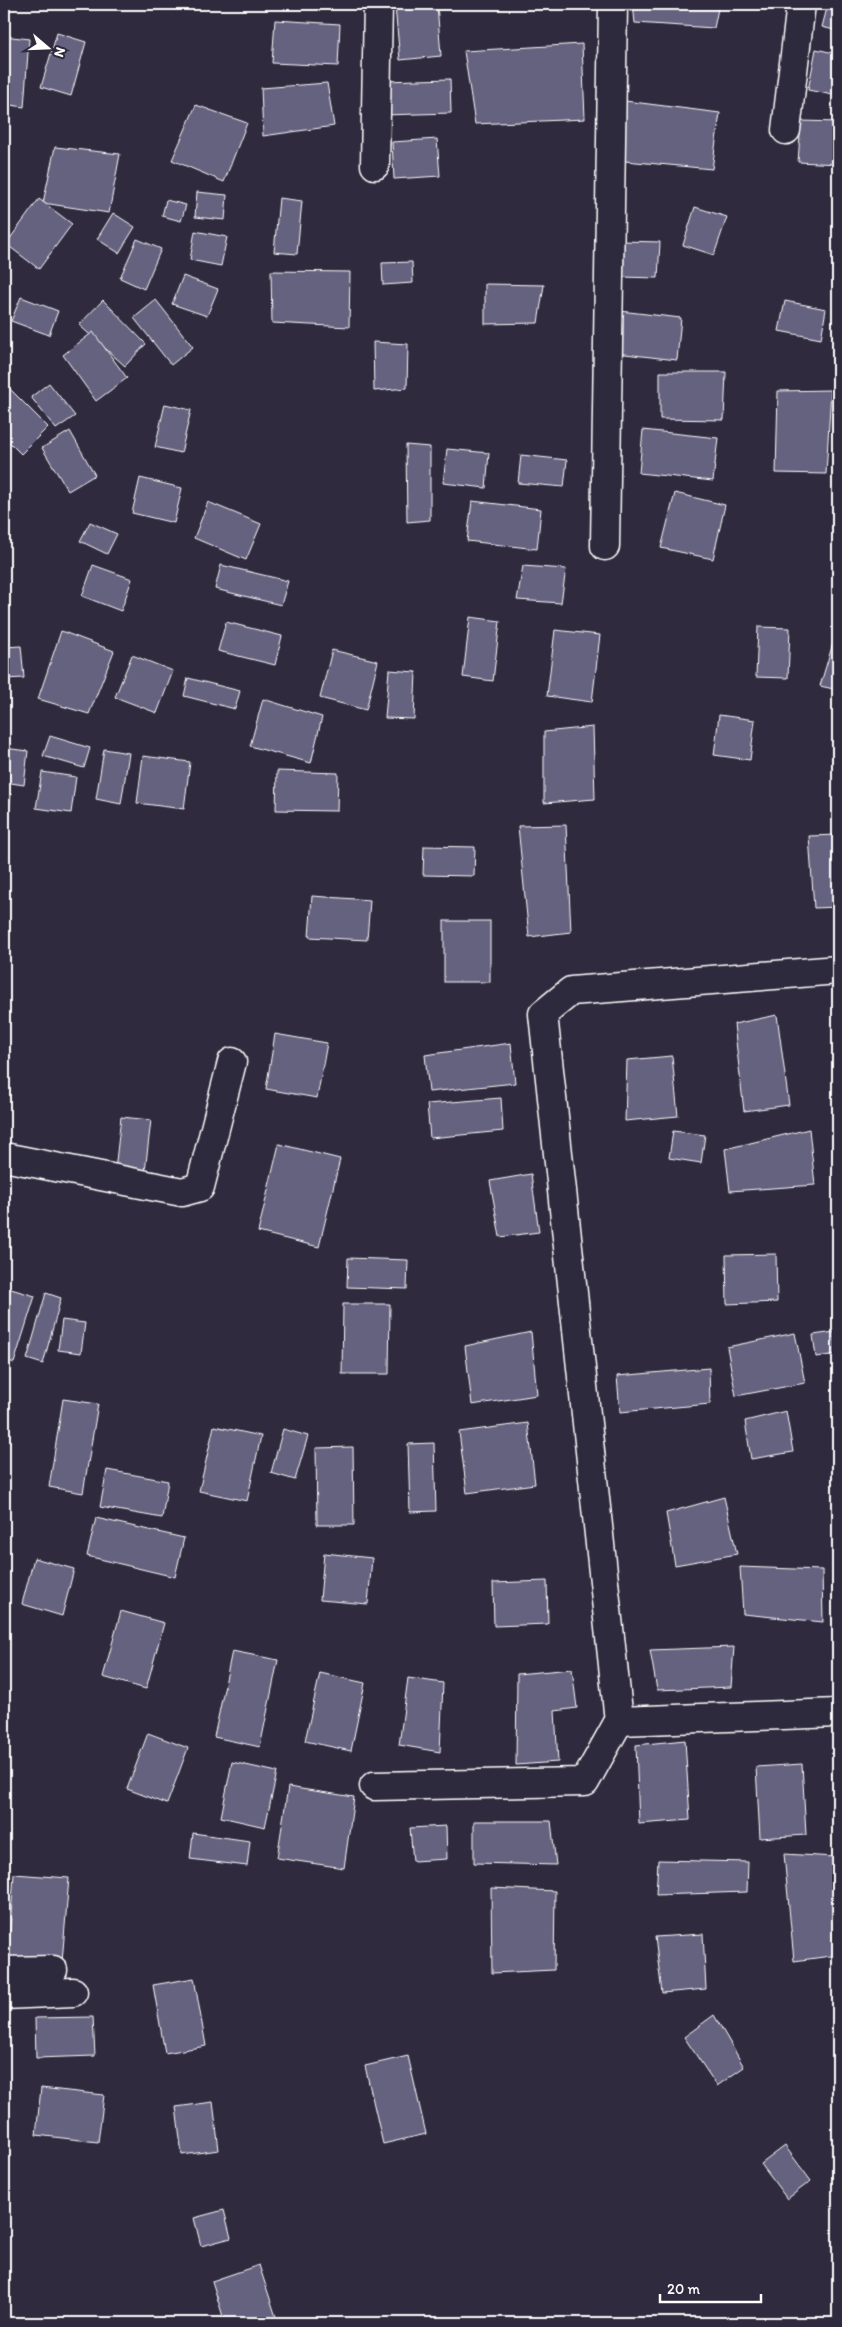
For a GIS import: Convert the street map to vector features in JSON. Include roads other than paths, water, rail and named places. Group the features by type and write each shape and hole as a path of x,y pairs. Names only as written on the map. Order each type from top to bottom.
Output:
{"street":[{"path":"375,165 378,4"},
{"path":"605,546 613,4"},
{"path":"786,130 802,4"},
{"path":"374,1786 585,1782 619,1721 543,1014 571,991 838,970"},
{"path":"4,1157 182,1192 200,1186 232,1062"},
{"path":"619,1721 838,1713"},
{"path":"4,1971 53,1970"},
{"path":"4,1995 74,1992"}]}
